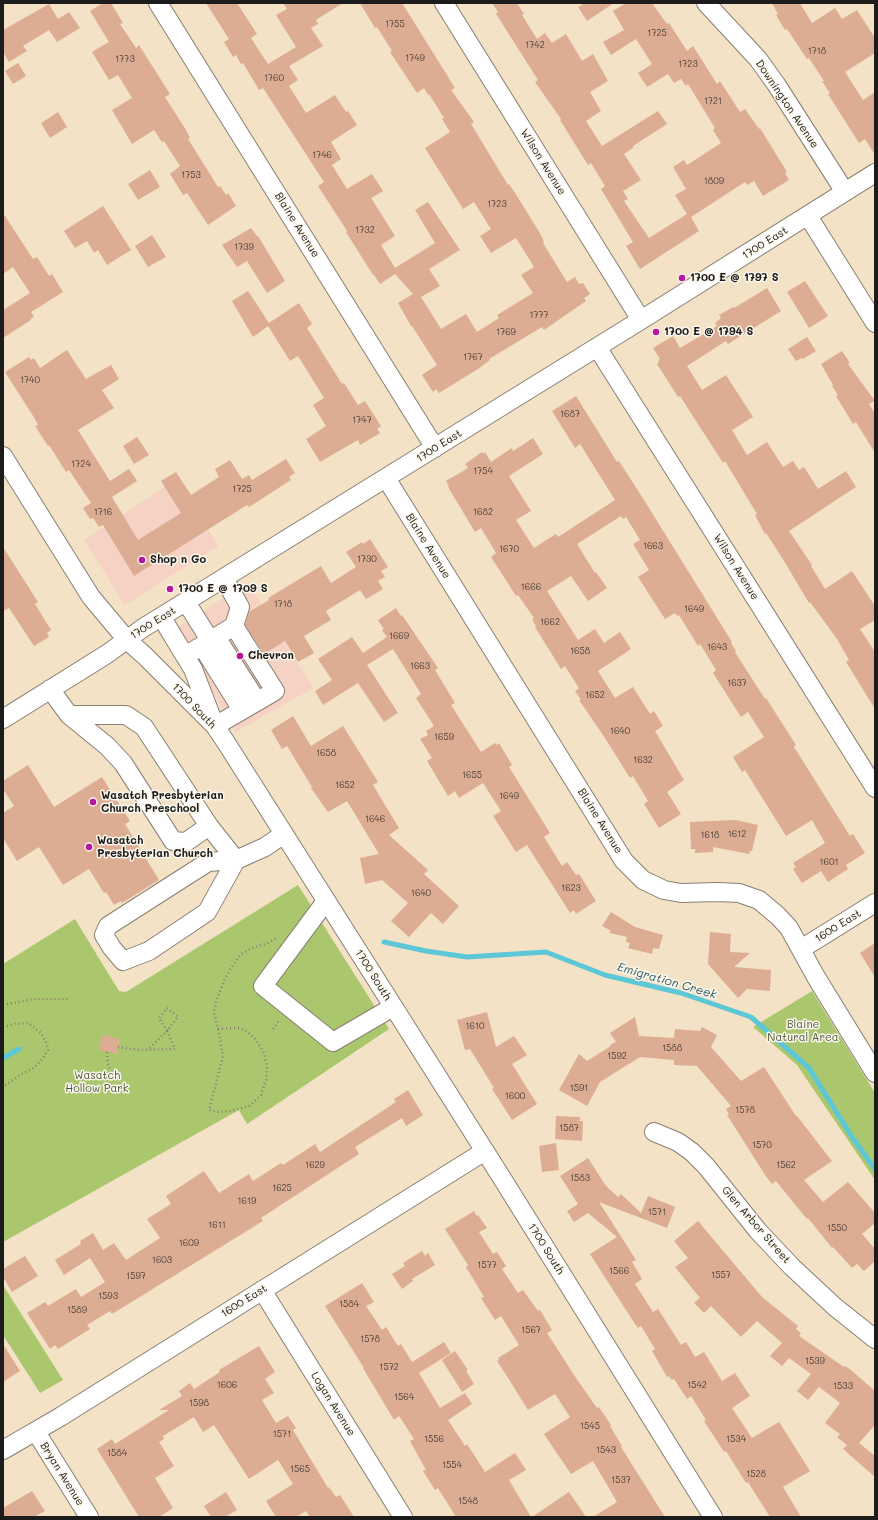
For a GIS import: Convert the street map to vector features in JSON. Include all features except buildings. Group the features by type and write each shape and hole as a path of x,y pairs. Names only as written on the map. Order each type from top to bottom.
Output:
{"street":[{"name":"Blaine Avenue","path":"158,3 435,448"},
{"name":"Wilson Avenue","path":"444,3 641,320"},
{"name":"Downington Avenue","path":"706,3 758,59 776,84 845,192"},
{"name":"1700 East","path":"3,719 224,578 641,320 875,173"},
{"path":"808,216 875,323"},
{"name":"Wilson Avenue","path":"597,347 875,788"},
{"name":"1700 South","path":"3,456 91,597 127,640 215,726 485,1151 713,1517"},
{"name":"Blaine Avenue","path":"386,478 624,861 643,880 664,890 681,893 739,892 759,900 778,916 789,928 816,978 875,1073"},
{"path":"185,656 234,626 240,607 224,578"},
{"path":"186,602 209,641 242,710"},
{"path":"162,617 193,669 215,726 275,691 234,626"},
{"path":"209,641 257,701"},
{"path":"50,689 70,715 108,746 123,763 173,841 186,842 209,826"},
{"path":"70,715 126,715 144,727 209,826 236,860"},
{"path":"236,860 207,912 149,951 123,961 112,948 104,935 108,926 208,862 236,860 265,848 284,834"},
{"path":"326,901 263,986 333,1042 393,1007"},
{"name":"1600 East","path":"801,949 875,903"},
{"name":"Glen Arbor Street","path":"654,1132 678,1142 692,1152 706,1166 758,1230 792,1267 835,1307 875,1339"},
{"name":"1600 East","path":"3,1450 36,1432 485,1151"},
{"name":"Logan Avenue","path":"262,1290 404,1517"},
{"name":"Bryan Avenue","path":"36,1432 89,1517"}],"path":[{"path":"218,1029 239,1028 248,1032 256,1040 264,1053 267,1068 266,1080 261,1095 249,1106 231,1111 219,1112 209,1110 223,1056 214,1013 216,1001 225,979 240,955 252,948 268,943 281,935"},
{"path":"3,1005 34,999 68,999"},
{"path":"118,1047 139,1050 175,1049 167,1031 159,1018 166,1008 178,1017 167,1031 149,1049"},
{"path":"3,1028 15,1024 28,1023 41,1033 47,1044 48,1050 41,1061 32,1069 20,1075 3,1087"},
{"path":"107,1052 108,1064 113,1076"}],"shaded area":[{"path":"177,479 218,546 125,605 84,540"},
{"path":"248,582 313,688 236,732 175,629"}],"green space":[{"name":"Wasatch Hollow Park","path":"298,885 389,1029 247,1124 239,1110 3,1242 3,964 75,919 119,991 126,992"},
{"name":"Blaine Natural Area","path":"812,991 875,1093 875,1180 797,1065 753,1027"},
{"path":"3,1285 63,1380 40,1393 3,1335"}],"waterway":[{"name":"Emigration Creek","path":"384,942 426,951 467,957 546,952 605,975 681,993 751,1017 809,1068 852,1137 875,1169"},
{"name":"Emigration Creek","path":"3,1058 19,1049"}],"place":[{"name":"1700 E @ 1797 S","path":"682,278"},
{"name":"1700 E @ 1794 S","path":"656,332"},
{"name":"Shop n Go","path":"142,560"},
{"name":"1700 E @ 1709 S","path":"170,589"},
{"name":"Chevron","path":"240,656"},
{"name":"Wasatch Presbyterian Church Preschool","path":"93,802"},
{"name":"Wasatch Presbyterian Church","path":"89,847"}]}
